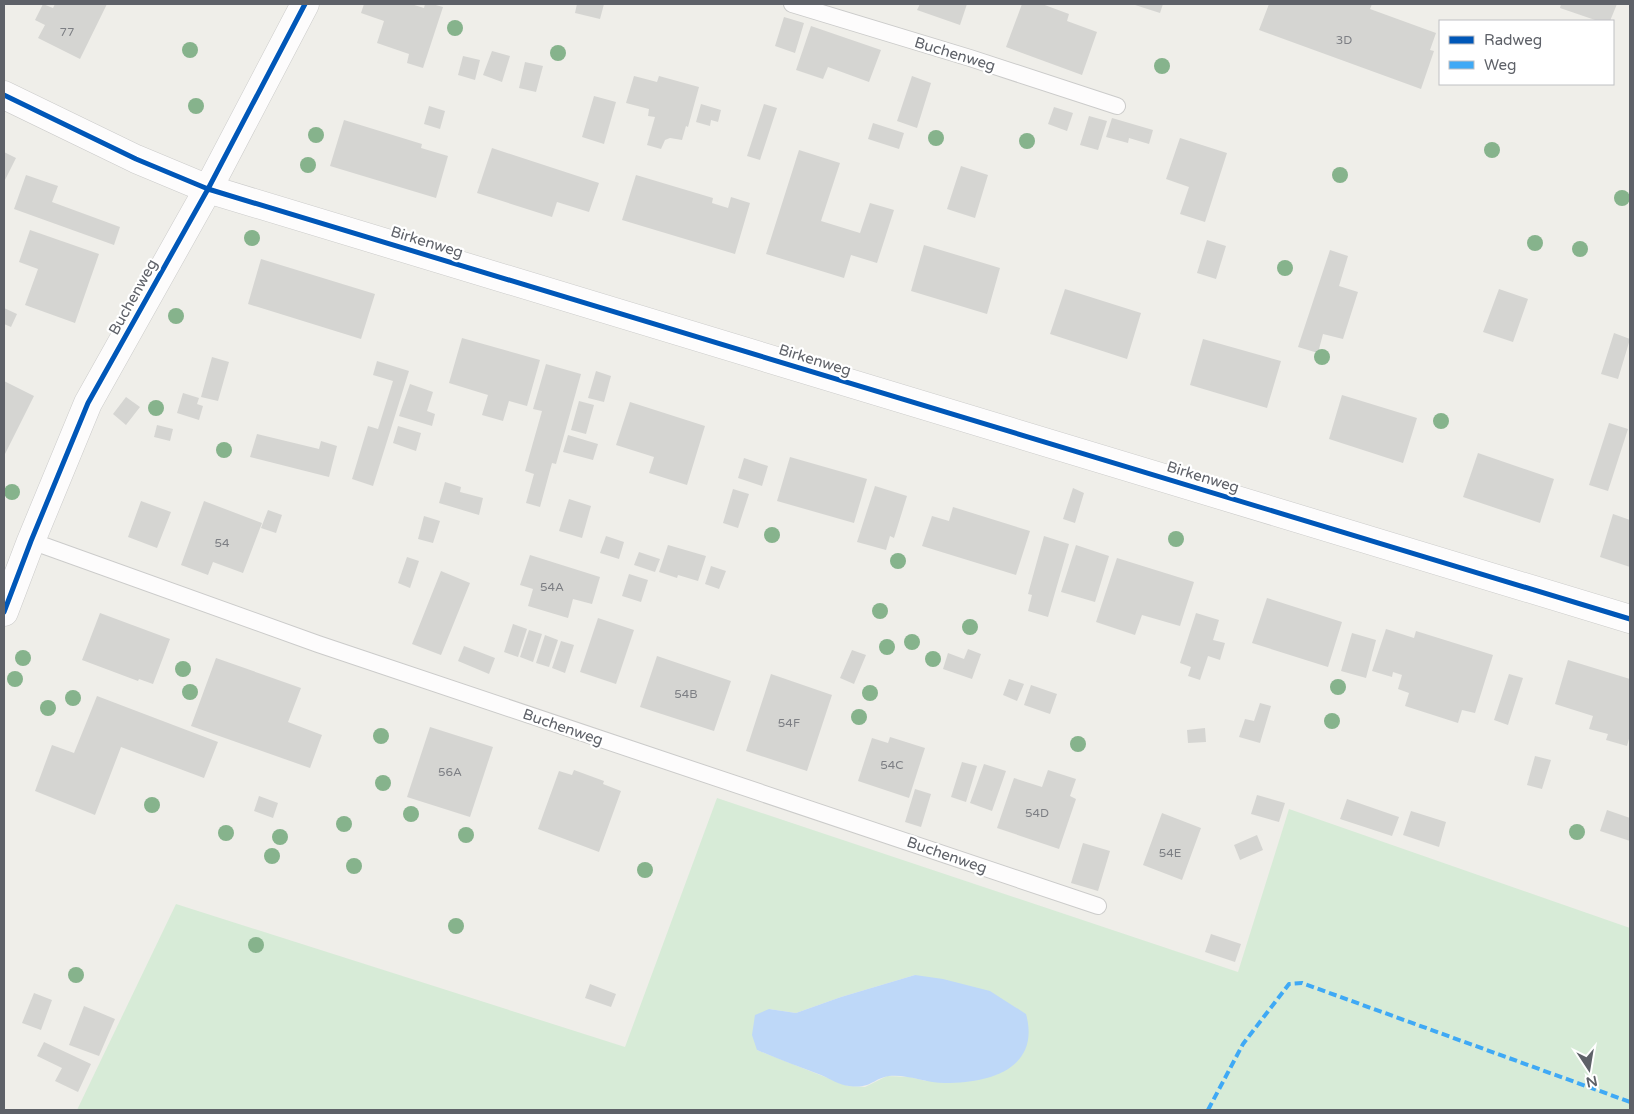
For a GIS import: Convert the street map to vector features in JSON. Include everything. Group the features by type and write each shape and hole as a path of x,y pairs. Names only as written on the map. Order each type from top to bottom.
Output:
{"street":[{"name":"Buchenweg","path":"4,612 88,403 208,189 306,4"},
{"name":"Birkenweg","path":"4,95 136,159 208,189 1630,619"}],"lane":[{"name":"Buchenweg","path":"792,4 970,58 1117,106"},
{"name":"Buchenweg","path":"31,541 318,644 1098,906"}],"green space":[{"path":"717,798 1238,972 1289,809 1630,928 1630,1110 77,1110 176,904 625,1047","holes":["915,975 926,1081 910,1077 887,1076 865,1087 848,1086 757,1050 769,1009 796,1013 841,997"]}],"water":[{"path":"915,975 943,979 990,991 1026,1014 1029,1033 1026,1048 1019,1060 1008,1069 994,1076 978,1080 945,1083 903,1076 889,1076 867,1085 856,1087 839,1083 757,1050 752,1035 755,1015 769,1009 796,1013 841,997"}],"building":[{"path":"43,4 53,8 55,4 107,4 80,59 38,38 45,25 35,20"},
{"path":"364,4 411,4 424,8 425,4 432,4 443,7 423,68 407,63 409,54 377,43 384,21 361,13"},
{"path":"577,4 604,4 600,19 575,13"},
{"path":"920,4 967,4 960,25 917,10"},
{"path":"1022,4 1042,4 1069,14 1067,21 1097,32 1082,75 1006,47"},
{"path":"1132,4 1163,4 1160,13"},
{"path":"1269,4 1372,4 1370,9 1436,33 1430,50 1434,51 1421,89 1259,30"},
{"path":"1561,4 1617,4 1610,20 1595,20 1560,8"},
{"path":"784,17 804,23 795,53 775,46"},
{"path":"811,26 881,50 869,82 828,67 823,79 796,70"},
{"path":"492,51 510,56 502,82 483,75"},
{"path":"463,56 480,60 475,80 458,75"},
{"path":"525,62 543,66 536,92 519,88"},
{"path":"634,76 657,82 659,76 699,87 688,127 686,126 682,140 670,138 665,140 661,149 647,145 655,117 648,116 649,109 626,103"},
{"path":"912,76 931,83 917,128 897,121"},
{"path":"594,96 616,102 604,144 582,137"},
{"path":"701,104 721,110 718,122 711,120 710,126 696,122"},
{"path":"764,104 777,108 760,160 747,156"},
{"path":"429,106 445,111 440,129 424,124"},
{"path":"1054,107 1073,113 1067,131 1048,124"},
{"path":"1089,116 1107,121 1098,150 1080,145"},
{"path":"1112,118 1153,130 1149,144 1129,138 1128,143 1106,137"},
{"path":"344,120 422,144 421,148 448,156 436,198 330,166"},
{"path":"873,123 904,133 899,149 868,139"},
{"path":"1180,138 1227,153 1205,222 1180,214 1189,187 1166,179"},
{"path":"492,148 599,183 589,212 557,202 552,217 477,193"},
{"path":"799,150 840,163 821,221 860,233 870,203 894,210 877,263 851,255 844,278 766,254"},
{"path":"4,152 16,158 4,182"},
{"path":"961,166 988,175 975,218 947,209"},
{"path":"26,175 58,186 52,202 120,227 114,245 14,209"},
{"path":"636,175 713,198 712,203 728,208 731,197 750,203 735,254 622,220"},
{"path":"30,230 99,254 75,323 25,305 38,269 19,262"},
{"path":"1207,240 1226,246 1216,279 1197,273"},
{"path":"924,245 1000,268 987,314 911,291"},
{"path":"1330,250 1348,256 1339,286 1358,292 1343,339 1323,334 1318,353 1298,347"},
{"path":"261,259 375,294 361,339 248,304"},
{"path":"1065,289 1141,313 1127,359 1050,334"},
{"path":"1499,289 1528,299 1513,342 1483,332"},
{"path":"4,308 17,314 11,327 4,324"},
{"path":"1614,333 1630,339 1618,379 1601,374"},
{"path":"462,338 540,360 527,406 509,401 503,421 482,415 488,395 449,383"},
{"path":"1203,339 1281,361 1267,408 1190,385"},
{"path":"212,357 229,362 218,401 201,397"},
{"path":"377,361 409,371 373,486 352,479 368,426 378,429 393,381 373,375"},
{"path":"546,364 581,374 556,464 552,463 540,507 526,503 534,474 525,471 542,411 533,409"},
{"path":"596,371 611,376 604,402 588,398"},
{"path":"4,381 34,396 4,456"},
{"path":"410,384 433,392 427,411 435,414 432,426 399,416"},
{"path":"183,393 199,398 197,404 203,406 199,420 177,413"},
{"path":"1342,395 1417,418 1403,463 1329,439"},
{"path":"126,397 140,407 126,425 113,414"},
{"path":"579,401 594,405 586,434 571,430"},
{"path":"630,402 705,426 687,485 649,473 654,457 616,445"},
{"path":"1609,423 1628,429 1608,491 1589,485"},
{"path":"157,425 173,429 170,441 154,437"},
{"path":"398,426 421,433 416,451 393,443"},
{"path":"257,434 319,449 321,441 337,446 329,477 250,457"},
{"path":"568,435 598,444 593,460 563,452"},
{"path":"1478,453 1554,479 1540,523 1463,497"},
{"path":"790,457 867,479 854,523 777,501"},
{"path":"744,458 768,466 762,486 738,478"},
{"path":"445,482 461,487 460,492 483,498 479,515 439,503"},
{"path":"875,486 907,496 894,538 890,536 886,550 857,542"},
{"path":"1073,488 1084,493 1075,523 1063,519"},
{"path":"733,489 749,494 738,528 723,523"},
{"path":"569,499 591,506 582,538 559,531"},
{"path":"141,501 171,512 157,548 128,537"},
{"path":"204,501 262,523 243,573 213,562 208,575 181,565"},
{"path":"953,507 1030,531 1016,575 922,546 932,516 949,521"},
{"path":"268,510 282,515 276,533 261,528"},
{"path":"1613,514 1630,520 1630,567 1600,557"},
{"path":"424,516 440,521 433,543 418,539"},
{"path":"606,536 624,542 619,559 600,553"},
{"path":"1044,536 1069,544 1048,617 1028,611 1032,595 1028,594"},
{"path":"668,545 706,556 698,581 678,575 677,578 659,572"},
{"path":"1076,545 1109,556 1095,602 1061,592"},
{"path":"639,552 660,559 655,572 634,565"},
{"path":"530,555 600,577 592,604 573,599 568,618 528,606 533,589 520,585"},
{"path":"407,557 419,561 410,588 398,583"},
{"path":"1117,558 1194,582 1180,626 1142,615 1135,635 1096,622"},
{"path":"711,566 726,571 719,589 705,584"},
{"path":"441,571 470,583 441,655 412,644"},
{"path":"629,574 648,580 641,602 622,596"},
{"path":"1267,598 1342,622 1328,667 1252,643"},
{"path":"100,613 170,639 153,684 139,679 138,681 82,660"},
{"path":"1196,613 1219,620 1213,640 1225,643 1220,660 1208,656 1200,680 1188,676 1191,667 1180,663"},
{"path":"598,618 634,630 616,684 580,672"},
{"path":"513,624 527,629 518,657 504,652"},
{"path":"1386,629 1414,638 1416,631 1493,655 1475,713 1462,710 1458,723 1405,706 1409,693 1398,689 1402,675 1393,672 1392,677 1372,671"},
{"path":"529,630 542,634 533,662 520,657"},
{"path":"1352,633 1376,640 1366,678 1341,671"},
{"path":"545,635 558,640 549,667 536,663"},
{"path":"561,641 574,645 565,673 552,668"},
{"path":"464,646 495,658 489,674 458,661"},
{"path":"968,649 981,654 972,679 943,669 948,653 964,659"},
{"path":"852,650 866,655 854,684 840,678"},
{"path":"657,656 731,681 714,731 640,707"},
{"path":"216,658 301,688 288,722 322,735 310,768 191,726"},
{"path":"1568,660 1630,679 1630,735 1627,746 1606,740 1608,734 1589,729 1593,716 1555,704"},
{"path":"771,674 832,695 807,771 746,751"},
{"path":"1509,674 1523,678 1508,725 1494,720"},
{"path":"1009,679 1024,684 1017,701 1003,695"},
{"path":"1031,685 1057,694 1050,714 1024,705"},
{"path":"97,696 218,742 204,778 121,747 95,815 35,791 52,745 74,753"},
{"path":"1260,703 1271,706 1260,743 1239,737 1245,719 1254,721"},
{"path":"430,727 493,747 470,817 407,797"},
{"path":"1205,728 1206,742 1188,743 1187,730"},
{"path":"890,737 925,748 909,798 858,781 872,738 888,743"},
{"path":"1535,756 1551,760 1542,789 1527,785"},
{"path":"962,762 977,766 966,802 951,797"},
{"path":"984,764 1006,771 992,811 970,803"},
{"path":"574,770 604,781 603,784 621,791 599,852 538,829 559,771 572,775"},
{"path":"1048,770 1076,779 1070,796 1076,799 1059,849 997,828 1014,778 1042,787"},
{"path":"915,789 931,794 921,827 905,822"},
{"path":"1257,795 1285,803 1279,822 1251,814"},
{"path":"259,796 278,803 273,818 254,811"},
{"path":"1347,799 1399,817 1392,836 1340,819"},
{"path":"1607,810 1630,818 1630,841 1600,831"},
{"path":"1411,811 1446,822 1439,847 1403,835"},
{"path":"1162,813 1201,828 1182,880 1143,865"},
{"path":"1257,835 1263,850 1240,860 1234,845"},
{"path":"1083,843 1110,851 1098,891 1071,883"},
{"path":"1211,934 1241,944 1235,962 1205,952"},
{"path":"590,984 616,994 611,1007 585,998"},
{"path":"34,993 52,1000 41,1030 22,1023"},
{"path":"84,1006 115,1019 99,1056 69,1045"},
{"path":"44,1042 91,1064 78,1092 55,1081 62,1068 37,1056"}],"marked path":[{"path":"1208,1110 1243,1044 1289,984 1302,983 1630,1102"}],"cycle path":[{"path":"4,612 88,403 208,189 305,4"},
{"path":"4,95 136,159 208,189 1630,619"}]}
